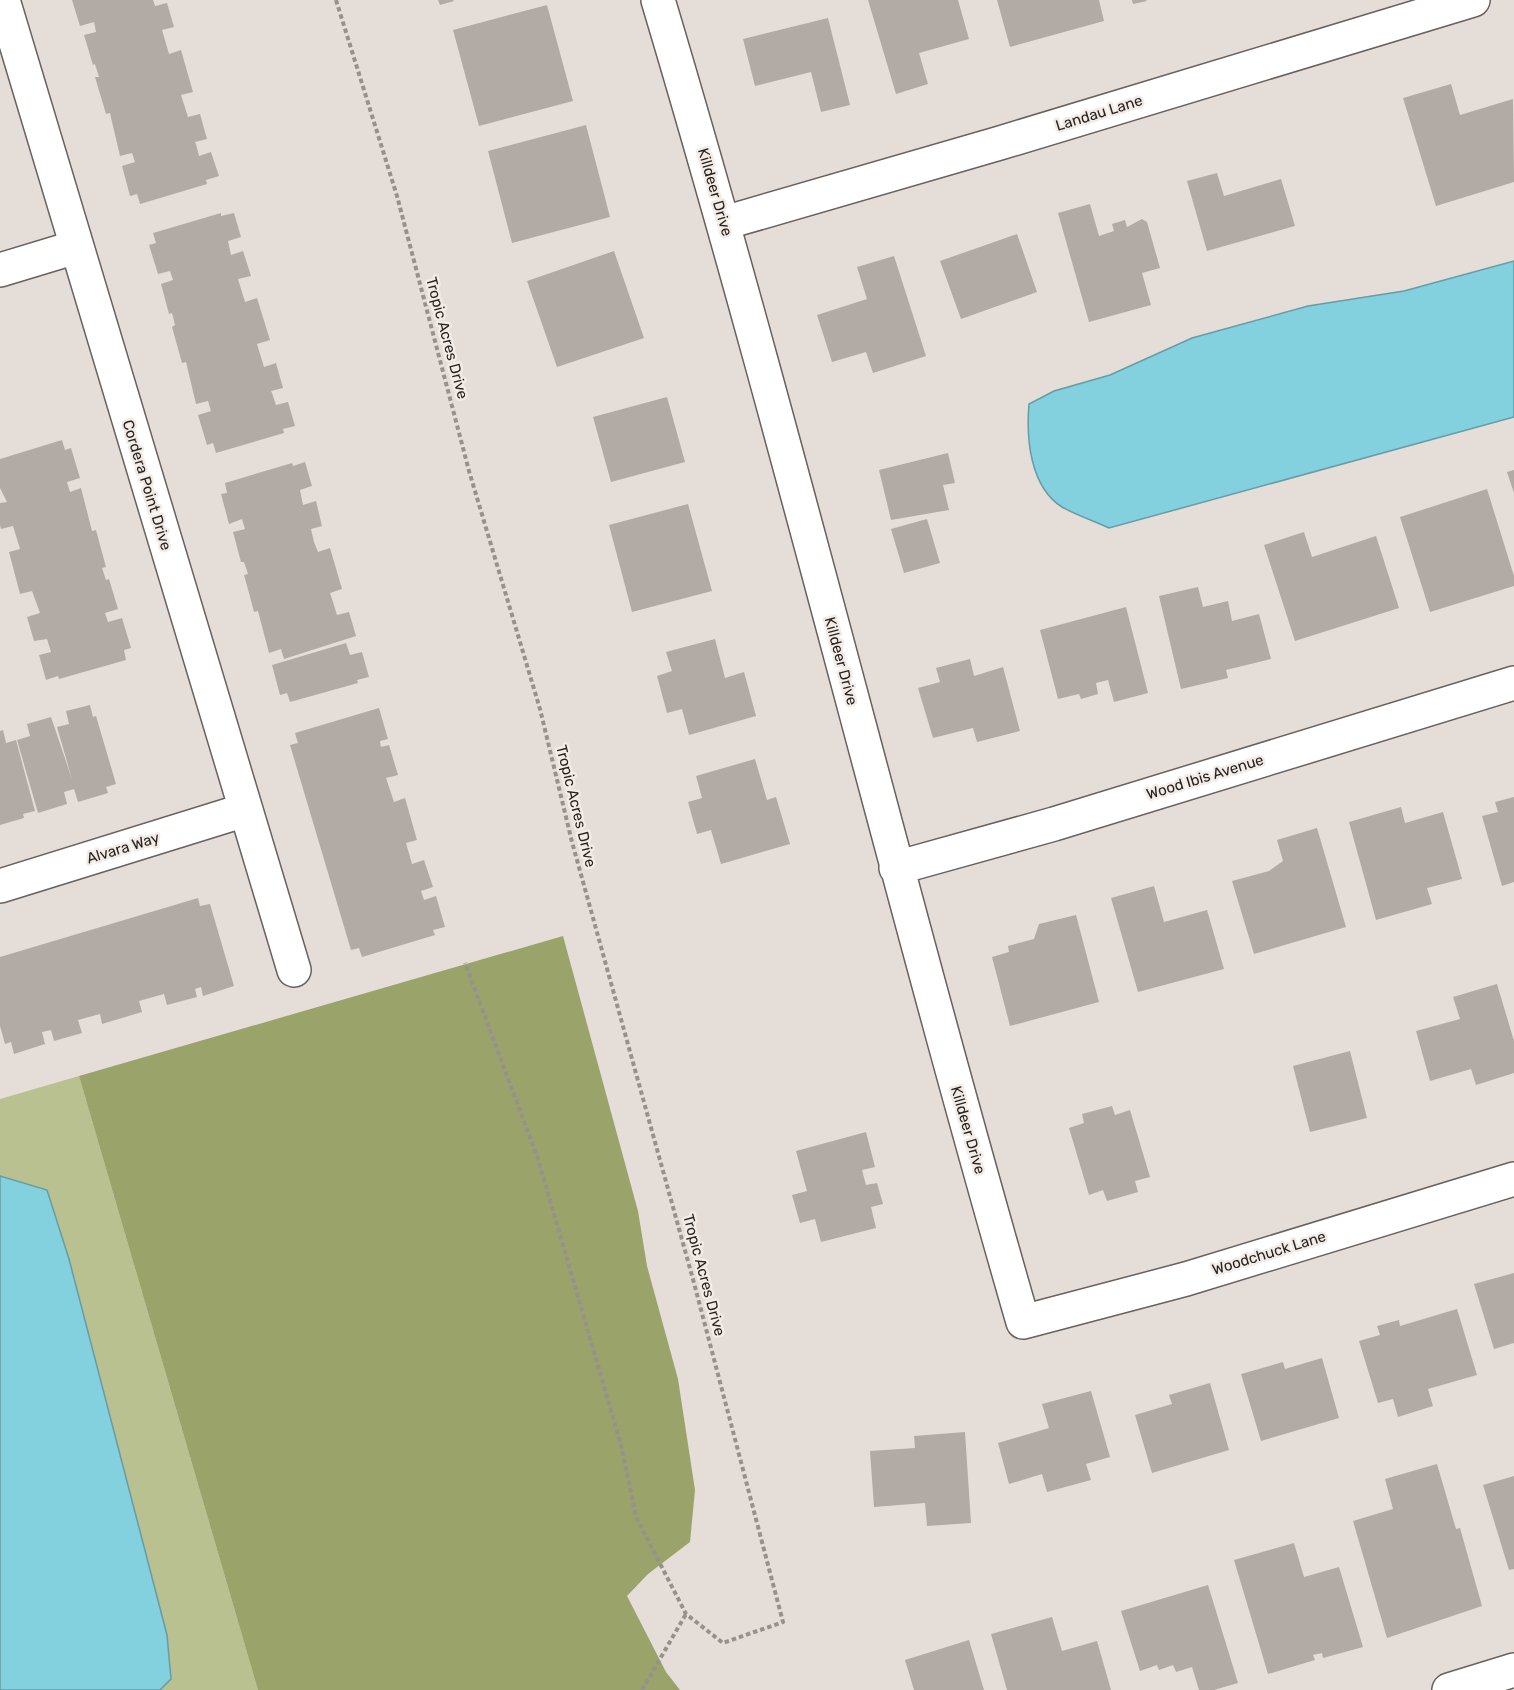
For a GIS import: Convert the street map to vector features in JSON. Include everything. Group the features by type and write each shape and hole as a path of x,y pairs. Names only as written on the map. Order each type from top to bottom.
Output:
{"street":[{"name":"Cordera Point Drive","path":"3,0 294,970"},
{"name":"Killdeer Drive","path":"658,0 724,222 896,868 1023,1322"},
{"name":"Landau Lane","path":"724,222 1000,143 1473,0"},
{"path":"0,270 76,247"},
{"name":"Wood Ibis Avenue","path":"896,868 1054,824 1514,683"},
{"name":"Alvara Way","path":"0,886 245,810"},
{"name":"Woodchuck Lane","path":"1023,1322 1186,1279 1514,1179"},
{"path":"1449,1690 1514,1670"}],"path":[{"name":"Tropic Acres Drive","path":"336,0 397,196 469,471 540,709 572,842 694,1283 783,1622 723,1643 686,1614"},
{"path":"465,963 538,1159 621,1445 636,1517 686,1614 642,1690"}],"green space":[{"path":"563,936 638,1211 647,1266 678,1379 695,1490 690,1542 648,1574 627,1596 666,1672 680,1690 258,1690 79,1076"},
{"path":"79,1076 258,1690 160,1690 171,1679 167,1635 69,1259 47,1190 0,1176 0,1099"}],"water":[{"path":"1514,261 1514,417 1109,528 1062,507 1051,498 1037,475 1032,461 1028,432 1029,404 1054,391 1110,375 1192,338 1308,306 1404,291"},
{"path":"0,1176 47,1190 69,1259 167,1635 171,1679 160,1690 0,1690"}],"building":[{"path":"72,0 153,0 155,6 167,3 174,27 162,30 169,54 181,50 193,92 181,95 188,117 200,114 207,139 195,142 199,156 211,152 219,176 206,180 207,184 140,204 137,194 130,196 122,166 135,162 132,153 120,156 110,113 106,114 95,77 99,77 84,35 96,32 94,22 80,26"},
{"path":"438,0 453,0 454,1 440,5"},
{"path":"868,0 958,0 969,39 919,53 928,84 896,94"},
{"path":"997,0 1099,0 1104,21 1010,47"},
{"path":"1132,0 1146,0 1147,1 1133,4"},
{"path":"547,5 573,101 479,126 453,30"},
{"path":"828,18 850,105 821,112 811,72 755,86 743,39"},
{"path":"1451,84 1460,115 1513,99 1514,182 1436,206 1403,98"},
{"path":"586,125 610,217 512,243 488,151"},
{"path":"1217,173 1224,196 1281,179 1295,226 1207,251 1187,181"},
{"path":"1090,204 1099,236 1114,231 1112,224 1125,220 1127,227 1142,219 1147,222 1160,268 1142,273 1151,305 1089,322 1058,213"},
{"path":"221,213 221,216 234,213 241,237 228,241 231,255 243,251 251,276 238,279 245,302 257,298 270,340 257,344 264,367 276,363 283,388 271,391 276,405 288,402 295,426 283,429 284,433 216,453 213,443 207,445 198,415 211,411 208,401 196,404 186,362 182,363 172,327 175,325 172,313 169,314 161,284 173,280 170,271 158,274 149,245 156,243 153,233"},
{"path":"1017,234 1037,292 961,319 940,261"},
{"path":"614,251 644,338 557,367 527,281"},
{"path":"894,256 926,356 873,373 866,352 832,362 817,315 867,299 857,267"},
{"path":"667,397 685,462 611,482 593,417"},
{"path":"62,440 65,450 71,448 80,478 67,482 70,492 81,488 92,531 96,530 106,567 102,568 106,580 109,579 118,609 105,613 108,622 122,618 131,648 124,650 126,660 59,679 58,676 46,680 39,655 51,652 47,639 34,641 27,617 40,613 32,591 20,594 9,552 20,549 13,526 1,529 0,525 0,503 7,502 0,488 0,459"},
{"path":"948,453 955,483 943,485 949,510 891,520 879,470"},
{"path":"305,462 312,486 300,490 303,505 316,501 322,526 311,529 314,542 318,552 330,548 342,589 330,593 337,615 349,612 356,636 284,659 281,649 269,653 258,611 254,612 244,575 248,574 244,562 241,562 233,532 245,529 242,519 229,524 221,494 227,493 225,483 292,463 293,466"},
{"path":"1514,470 1514,493 1507,472"},
{"path":"1487,489 1514,576 1514,586 1430,612 1400,517"},
{"path":"688,504 712,591 632,612 609,525"},
{"path":"927,519 940,563 904,573 891,529"},
{"path":"1304,532 1312,557 1376,536 1399,608 1295,641 1264,545"},
{"path":"1198,587 1203,607 1228,601 1232,621 1259,614 1271,659 1226,670 1228,678 1181,689 1159,596"},
{"path":"1126,607 1148,693 1114,702 1108,680 1096,683 1098,694 1081,699 1079,694 1058,699 1040,630"},
{"path":"715,639 725,678 744,672 756,716 689,735 682,709 667,713 657,676 672,671 666,652"},
{"path":"346,643 350,655 362,652 369,677 357,680 358,683 290,702 287,693 280,695 272,665"},
{"path":"970,659 974,676 1003,667 1020,731 977,742 973,728 933,738 918,688 940,682 936,668"},
{"path":"90,705 93,717 96,716 116,784 106,787 108,793 78,802 74,789 64,792 67,804 38,813 17,740 30,736 27,724 51,717 72,779 57,727 69,724 66,711"},
{"path":"379,708 388,739 380,741 381,747 389,745 398,775 386,778 394,802 405,798 417,840 406,843 412,864 424,860 433,887 421,891 424,900 436,896 445,927 433,930 435,935 362,957 359,948 351,950 290,745 298,743 295,733"},
{"path":"3,730 6,743 16,740 35,811 23,814 24,818 0,825 0,731"},
{"path":"755,759 767,800 776,797 790,844 721,864 711,830 697,834 688,802 702,798 696,776"},
{"path":"1514,797 1514,882 1502,886 1482,816 1498,812 1495,802"},
{"path":"1401,807 1405,823 1443,812 1462,879 1427,888 1432,904 1376,920 1349,822"},
{"path":"1317,828 1346,927 1254,954 1232,881 1269,871 1283,861 1277,840"},
{"path":"1154,886 1164,922 1207,910 1224,969 1138,992 1111,898"},
{"path":"198,898 200,906 210,904 234,986 203,996 201,987 195,989 197,997 167,1005 164,994 139,1001 142,1012 102,1024 100,1014 78,1020 82,1033 54,1041 51,1030 42,1032 45,1044 14,1054 11,1042 5,1044 0,1026 0,957"},
{"path":"1076,915 1099,1002 1010,1026 992,957 1009,952 1008,946 1034,939 1039,924"},
{"path":"1497,984 1514,1041 1514,1073 1476,1085 1471,1069 1430,1081 1416,1031 1460,1019 1453,997"},
{"path":"1350,1051 1367,1118 1310,1132 1293,1066"},
{"path":"1112,1106 1115,1115 1130,1110 1150,1177 1135,1181 1138,1192 1107,1201 1103,1190 1089,1195 1069,1128 1084,1123 1082,1114"},
{"path":"866,1132 875,1167 862,1170 866,1185 877,1183 883,1204 871,1207 876,1228 821,1242 815,1219 800,1223 792,1195 807,1191 796,1151"},
{"path":"1514,1273 1514,1343 1494,1349 1474,1284"},
{"path":"1457,1309 1477,1375 1428,1389 1433,1406 1398,1417 1393,1399 1378,1403 1359,1341 1380,1335 1377,1326 1399,1320 1400,1326"},
{"path":"1322,1358 1339,1418 1261,1441 1241,1374 1283,1362 1285,1369"},
{"path":"1210,1383 1229,1450 1152,1473 1135,1415 1172,1404 1169,1395"},
{"path":"1091,1391 1110,1457 1086,1464 1091,1480 1047,1492 1042,1474 1009,1484 998,1443 1049,1428 1042,1404"},
{"path":"965,1432 971,1523 927,1526 925,1503 874,1507 870,1451 915,1448 914,1436"},
{"path":"1437,1464 1456,1529 1460,1528 1482,1606 1387,1638 1353,1521 1393,1509 1385,1479"},
{"path":"1514,1476 1514,1569 1509,1570 1483,1485"},
{"path":"1294,1543 1304,1577 1339,1567 1363,1647 1323,1658 1322,1653 1313,1655 1315,1660 1268,1674 1234,1560"},
{"path":"1208,1585 1238,1683 1214,1690 1199,1690 1192,1667 1176,1672 1173,1665 1159,1670 1157,1665 1140,1671 1121,1611"},
{"path":"1052,1617 1062,1651 1097,1641 1111,1690 1007,1690 991,1634"},
{"path":"969,1640 984,1690 914,1690 905,1660"}]}
